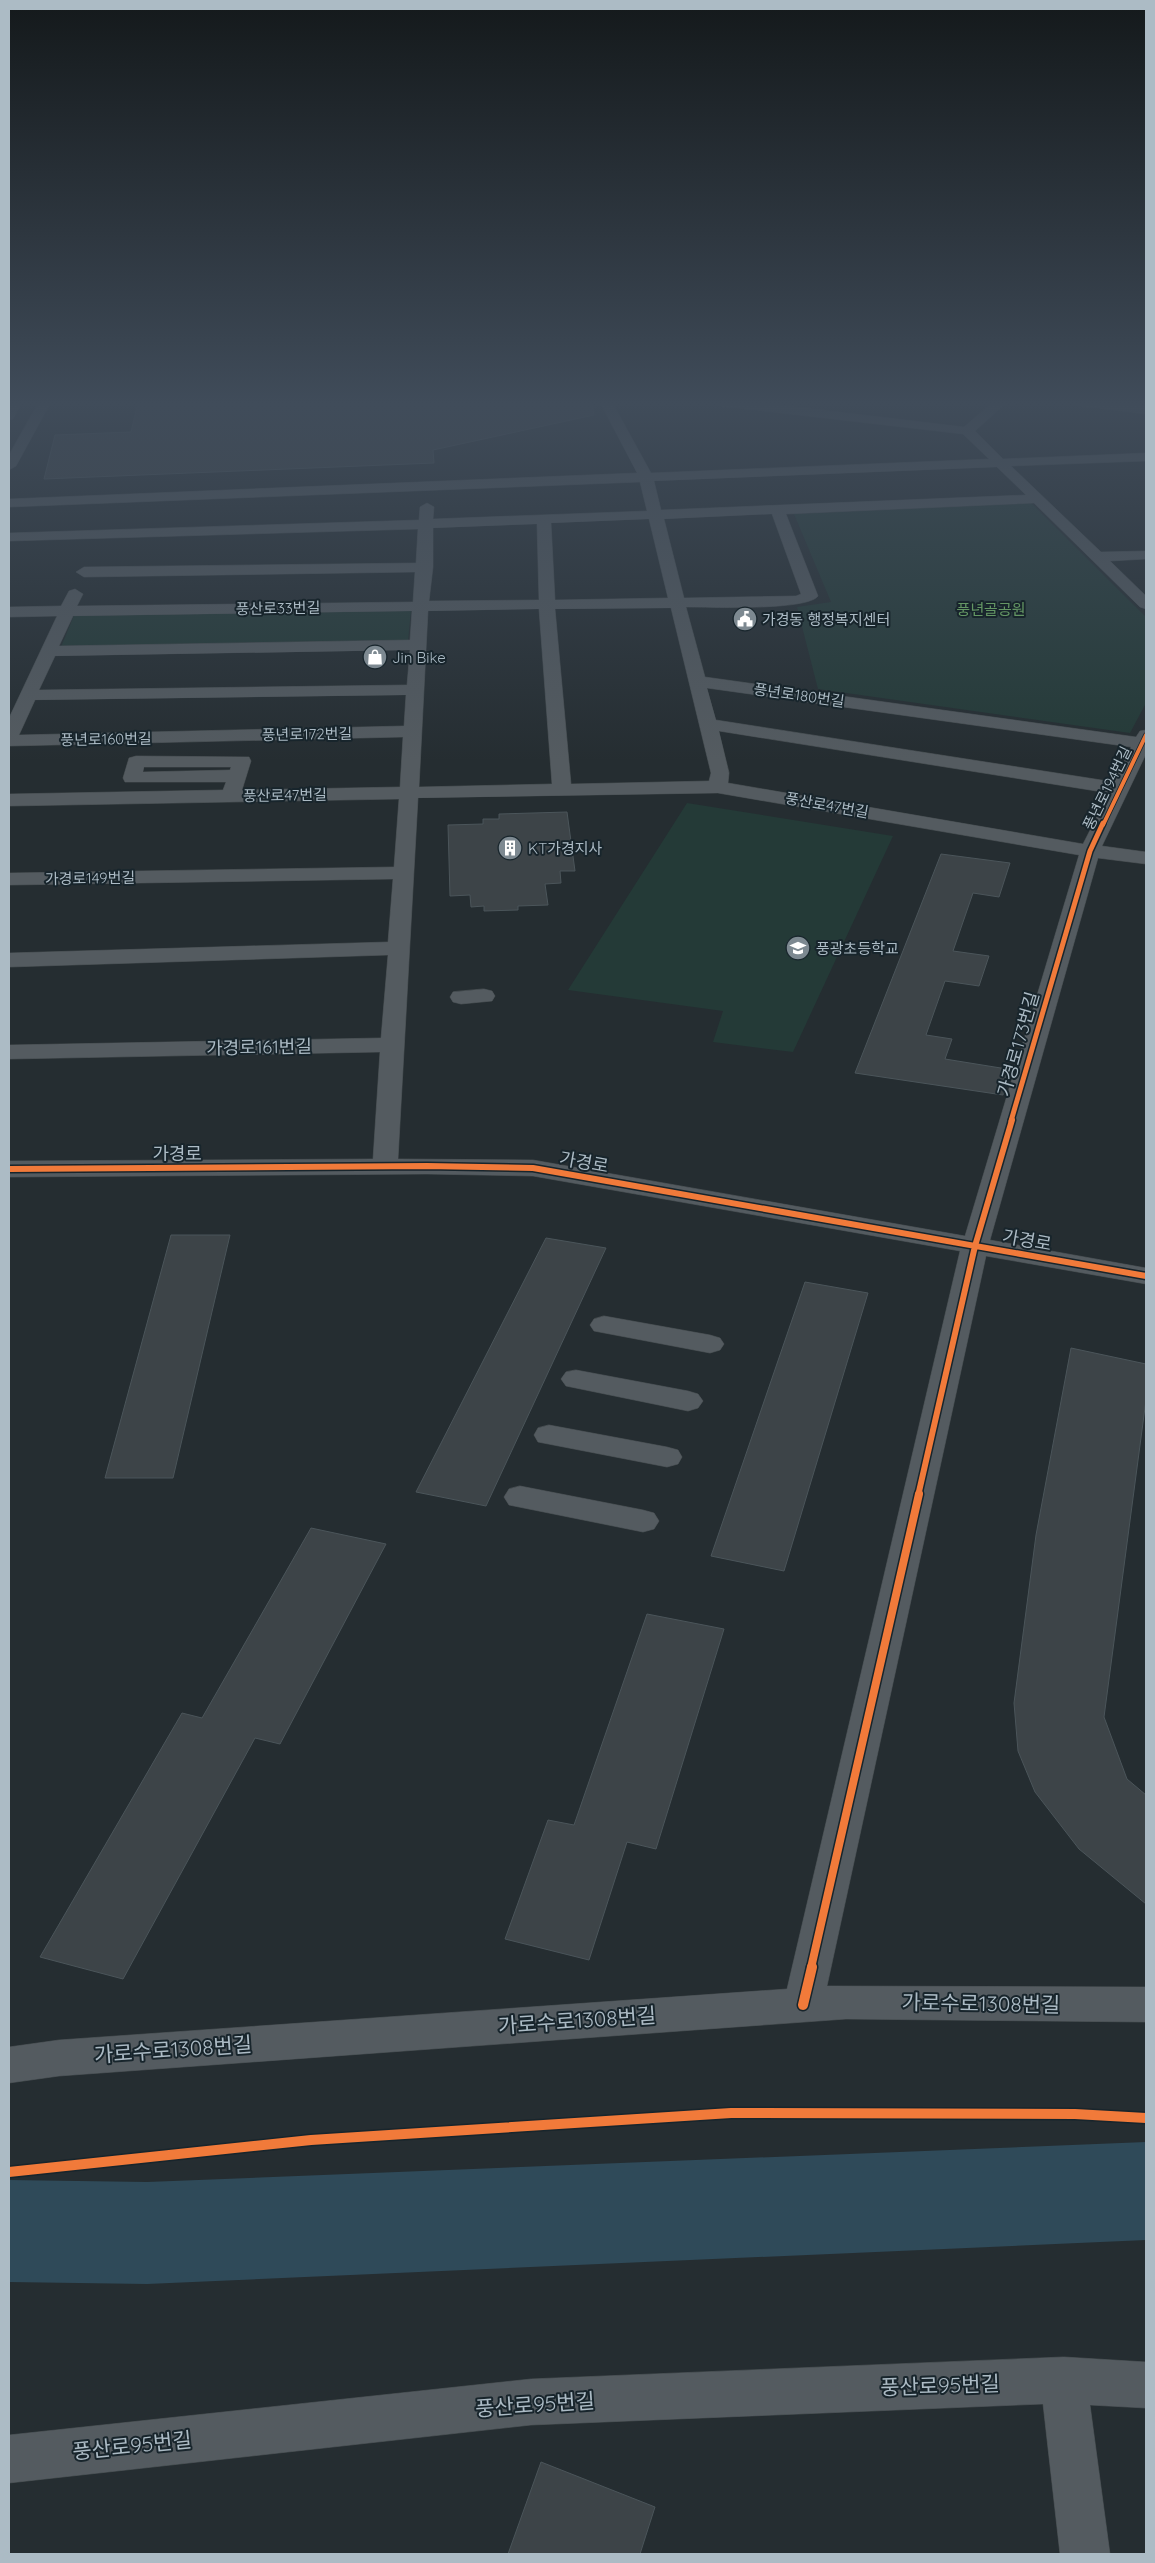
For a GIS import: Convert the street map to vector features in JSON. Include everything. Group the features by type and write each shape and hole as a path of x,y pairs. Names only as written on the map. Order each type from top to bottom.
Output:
{"street":[{"path":"9,737 50,651 105,522"},
{"path":"9,537 484,522"},
{"path":"544,522 547,604 562,790"},
{"path":"657,522 720,773 718,786"},
{"name":"풍산로33번길","path":"9,612 798,601 810,596 782,522"},
{"path":"1062,522 1146,604"},
{"path":"385,1166 410,793 412,732 417,690 428,524"},
{"path":"1098,557 1146,555"},
{"path":"84,572 425,567"},
{"path":"50,651 420,645"},
{"name":"풍년로180번길","path":"696,681 901,709"},
{"path":"30,695 417,690"},
{"name":"풍년로194번길","path":"901,709 1144,739 1090,851"},
{"name":"풍년로194번길","path":"707,724 1120,789"},
{"name":"풍년로172번길","path":"203,737 412,732"},
{"name":"풍년로160번길","path":"9,742 203,737"},
{"path":"231,796 242,761 136,762 132,778 236,776"},
{"name":"풍산로47번길","path":"9,800 718,786 1090,851 1146,858"},
{"name":"가경로173번길","path":"803,2005 975,1246 1090,851"},
{"name":"가경로149번길","path":"9,879 404,873"},
{"path":"9,960 400,948"},
{"path":"461,997 484,996"},
{"name":"가경로161번길","path":"9,1052 393,1045"},
{"name":"가경로","path":"9,1169 385,1166 533,1168 1146,1276"},
{"path":"604,1325 710,1344"},
{"path":"576,1379 688,1401"},
{"path":"549,1435 667,1457"},
{"path":"520,1497 643,1522"},
{"name":"가로수로1308번길","path":"9,2065 78,2056 846,2002 1146,2006"},
{"path":"1064,2380 1085,2554"},
{"name":"풍산로95번길","path":"9,2459 531,2402 1064,2380 1146,2385"}],"green space":[{"name":"풍년골공원","path":"797,522 1050,522 1146,617 1146,703 1130,733 818,689 797,607 831,602"},
{"path":"411,610 408,641 61,647 75,613"},
{"path":"687,803 893,836 793,1052 713,1042 723,1011 568,990"}],"building":[{"name":"KT가경지사","path":"567,812 575,871 560,871 561,883 545,884 548,905 518,906 518,910 484,911 484,906 471,907 470,895 450,896 448,825 483,824 483,819 499,819 499,814"},
{"path":"941,854 1010,863 999,897 973,893 953,951 989,956 979,986 945,981 926,1035 952,1039 945,1059 1007,1069 1003,1095 855,1073"},
{"path":"171,1235 230,1235 173,1478 105,1478"},
{"path":"546,1238 606,1248 486,1506 416,1492"},
{"path":"805,1282 868,1293 784,1571 711,1556"},
{"path":"1071,1348 1146,1364 1146,1400 1104,1717 1127,1779 1146,1795 1146,1904 1079,1849 1035,1792 1018,1751 1014,1703 1036,1535"},
{"path":"311,1528 386,1544 280,1744 255,1738 123,1979 40,1957 182,1713 202,1718"},
{"path":"647,1614 724,1629 656,1849 627,1842 589,1960 505,1939 548,1820 574,1825"},
{"path":"541,2462 655,2507 640,2554 508,2554"}],"waterway":[{"path":"9,2231 147,2233 1146,2191"}],"cycle path":[{"path":"803,2005 975,1246 1090,851 1146,735"},
{"path":"9,1169 427,1166 533,1168 1146,1276"},
{"path":"9,2172 311,2140 731,2113 1075,2114 1146,2118"}],"place":[{"name":"가경동 행정복지센터","path":"745,619"},
{"name":"Jin Bike","path":"375,657"},
{"name":"KT가경지사","path":"510,848"},
{"name":"풍광초등학교","path":"798,948"}]}
